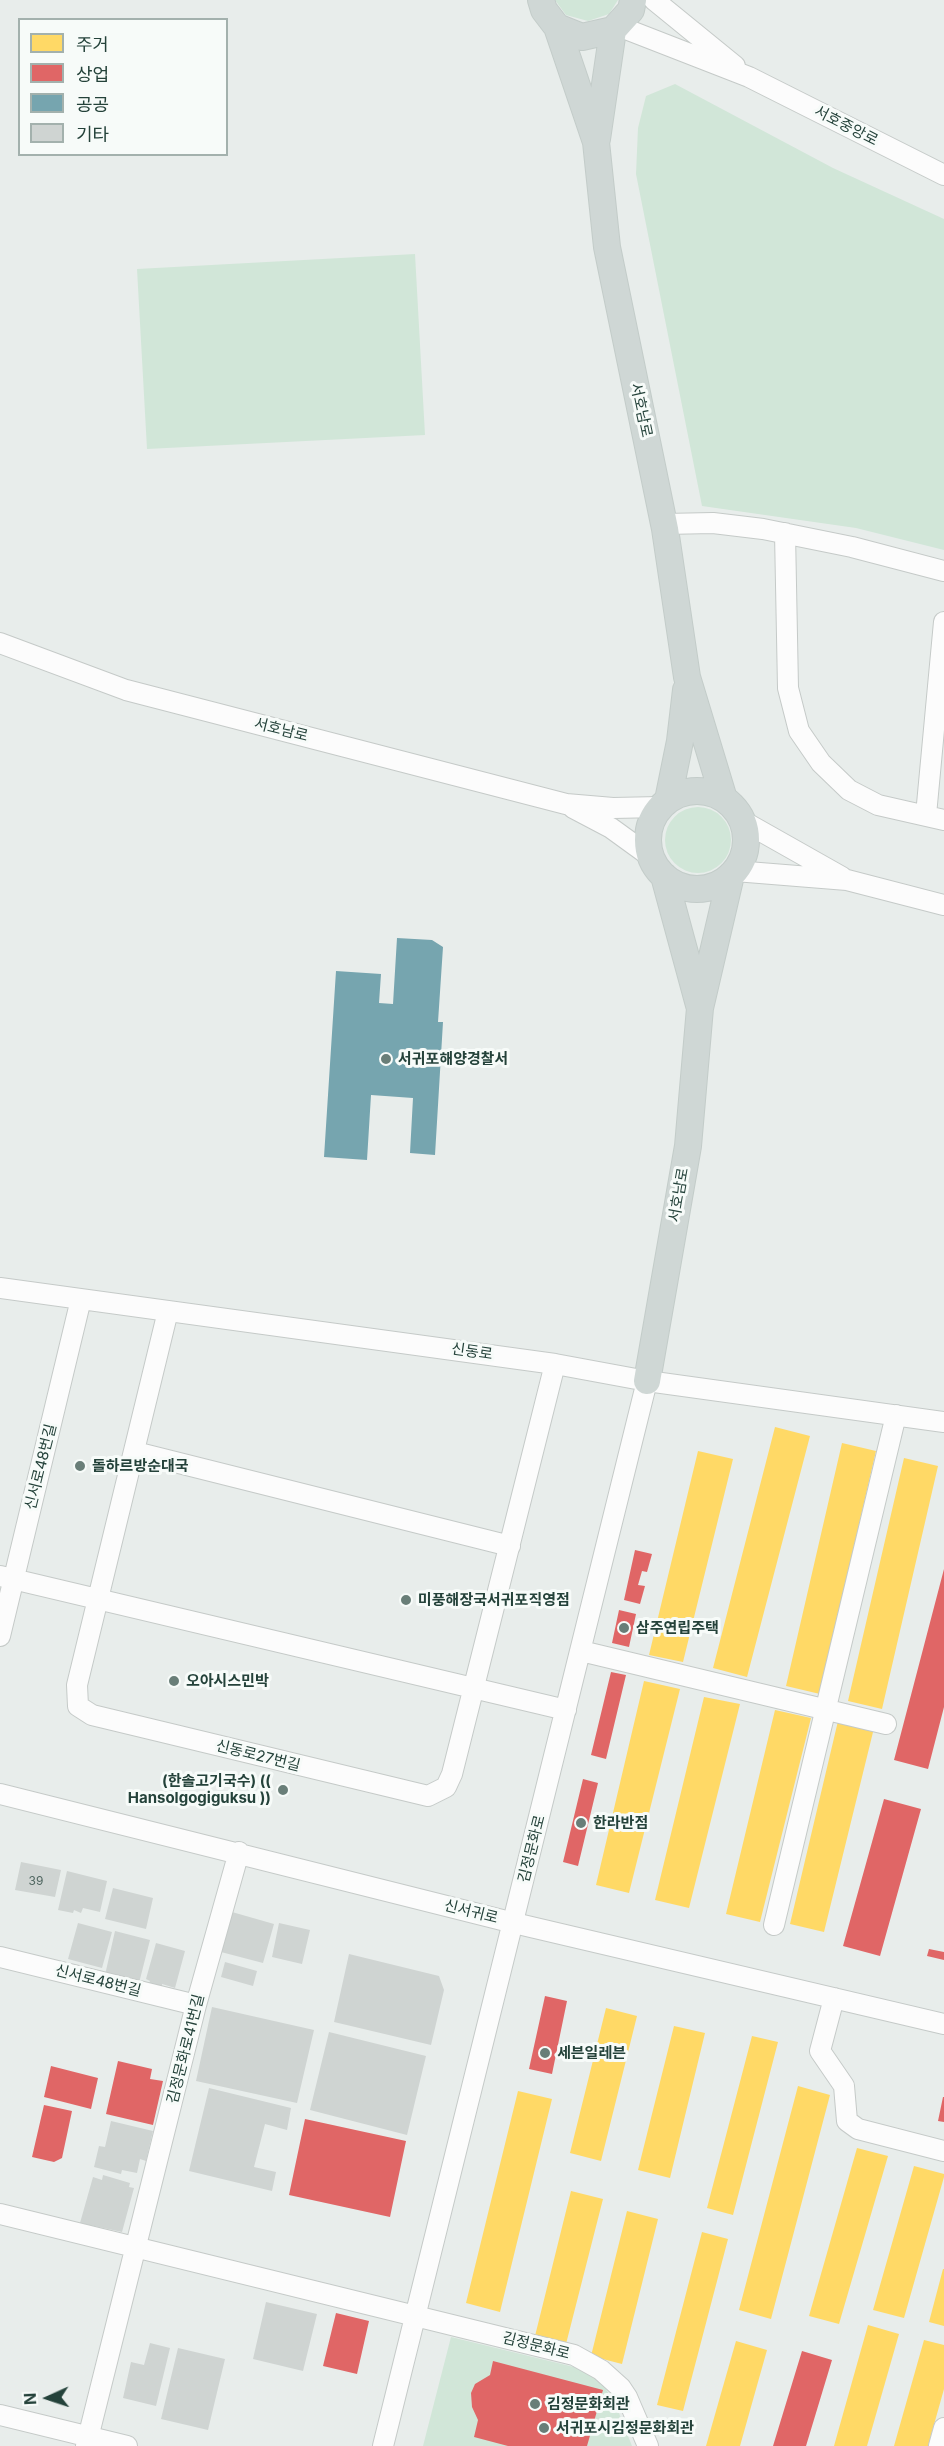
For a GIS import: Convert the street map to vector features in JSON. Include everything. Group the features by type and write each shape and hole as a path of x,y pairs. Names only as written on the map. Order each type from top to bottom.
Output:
{"main road":[{"path":"541,0 544,10 557,27 596,142"},
{"path":"596,142 615,28 631,10 633,0"},
{"path":"557,27 582,37 615,28"},
{"name":"서호남로","path":"596,142 608,247 664,524 687,677"},
{"path":"687,677 724,799"},
{"path":"687,677 680,741 664,803 649,831 700,1008"},
{"path":"664,803 694,791 710,792 724,799 741,819 745,846 733,873 700,1008"},
{"path":"658,867 681,887 697,889 718,884 733,873"},
{"name":"서호남로","path":"647,1381 688,1146 700,1008"}],"street":[{"path":"654,0 749,77"},
{"path":"615,28 749,77"},
{"name":"서호중앙로","path":"749,77 944,176"},
{"path":"664,524 713,523 785,533 852,547 944,571"},
{"path":"785,533 788,688 799,731 821,763 849,790 878,805 935,818 944,622"},
{"name":"서호남로","path":"0,643 126,690 566,804"},
{"path":"566,804 613,808 664,803"},
{"path":"566,804 611,828 658,867"},
{"path":"741,819 848,880"},
{"path":"733,873 848,880 944,905"},
{"name":"신동로","path":"0,1288 555,1364 647,1381 944,1422"},
{"name":"신서로48번길","path":"0,1636 7,1577 81,1299"},
{"name":"신동로27번길","path":"168,1311 100,1599 76,1685 76,1701 83,1712 420,1795 434,1795 446,1787 475,1688 555,1364"},
{"name":"김정문화로","path":"383,2446 647,1381"},
{"path":"774,1924 896,1415"},
{"path":"135,1452 510,1546"},
{"path":"7,1577 566,1710"},
{"path":"581,1651 886,1724"},
{"name":"신서귀로","path":"0,1794 514,1923 944,2024"},
{"name":"김정문화로41번길","path":"88,2441 196,2005 238,1852"},
{"name":"신서로48번길","path":"0,1957 196,2005"},
{"path":"834,1998 820,2051 844,2086 847,2121 858,2129 944,2151"},
{"path":"0,2214 415,2316"},
{"name":"김정문화로","path":"415,2316 574,2355 601,2370 627,2397 648,2446"},
{"path":"0,2415 88,2441 127,2446"},
{"path":"939,2446 944,2428"}],"green space":[{"path":"555,0 618,0 609,14 588,21 566,15"},
{"path":"675,84 833,168 944,219 944,550 856,528 702,506 636,174 638,128 646,96"},
{"path":"415,254 425,435 147,449 137,269"},
{"path":"698,807 711,809 721,817 729,827 731,840 729,853 721,863 711,871 698,873 685,871 675,863 667,853 665,840 667,827 675,817 685,809"},
{"path":"451,2337 574,2367 601,2382 615,2403 632,2446 423,2446"}],"building: 주거":[{"path":"775,1427 810,1436 747,1677 713,1668"},
{"path":"842,1443 876,1451 820,1694 786,1686"},
{"path":"698,1451 733,1459 683,1662 649,1655"},
{"path":"904,1458 938,1466 882,1709 848,1701"},
{"path":"644,1681 680,1689 629,1893 596,1885"},
{"path":"704,1697 740,1704 689,1908 655,1900"},
{"path":"775,1710 811,1718 760,1922 726,1914"},
{"path":"838,1721 874,1728 824,1932 790,1924"},
{"path":"606,2008 637,2016 601,2161 570,2153"},
{"path":"674,2026 705,2033 670,2178 638,2170"},
{"path":"752,2036 778,2042 733,2215 707,2208"},
{"path":"798,2086 830,2095 771,2319 739,2310"},
{"path":"518,2091 552,2099 500,2312 466,2303"},
{"path":"857,2148 888,2156 839,2324 809,2316"},
{"path":"914,2166 944,2174 944,2177 904,2318 873,2310"},
{"path":"571,2191 603,2199 566,2344 535,2336"},
{"path":"627,2211 658,2219 622,2364 591,2356"},
{"path":"702,2232 728,2239 683,2411 657,2405"},
{"path":"944,2269 944,2326 929,2322"},
{"path":"868,2325 899,2334 867,2446 834,2446"},
{"path":"924,2340 944,2345 944,2389 928,2446 894,2446"},
{"path":"736,2341 767,2350 740,2446 706,2446"}],"building: 상업":[{"path":"635,1550 652,1554 647,1572 642,1571 638,1585 645,1586 640,1604 624,1600"},
{"path":"944,1569 944,1707 928,1769 894,1760"},
{"name":"삼주연립주택","path":"619,1610 636,1614 629,1647 612,1643"},
{"path":"611,1672 626,1675 606,1759 591,1755"},
{"name":"한라반점","path":"583,1779 598,1783 578,1866 563,1862"},
{"path":"884,1799 921,1809 880,1956 843,1946"},
{"path":"929,1949 944,1952 944,1960 927,1956"},
{"path":"545,1996 567,2001 552,2074 529,2069"},
{"path":"118,2061 152,2069 150,2079 163,2081 153,2125 106,2114"},
{"path":"51,2066 98,2078 91,2109 44,2097"},
{"path":"944,2097 944,2122 938,2121"},
{"path":"44,2105 72,2111 62,2158 54,2162 32,2157"},
{"path":"305,2119 406,2141 390,2217 289,2195"},
{"path":"336,2313 369,2321 357,2374 323,2366"},
{"path":"802,2351 832,2360 806,2446 773,2446"},
{"name":"김정문화회관","path":"493,2361 603,2390 587,2446 508,2446 474,2437 478,2420 472,2407 471,2393 475,2384 490,2375"}],"building: 공공":[{"name":"서귀포해양경찰서","path":"397,938 432,940 443,947 438,1022 443,1022 435,1155 410,1153 413,1098 371,1095 367,1160 324,1157 336,971 381,974 379,1003 393,1004"}],"building: 기타":[{"path":"21,1862 61,1870 55,1897 15,1890"},
{"path":"67,1871 107,1881 100,1912 83,1908 81,1913 74,1910 73,1913 58,1910"},
{"path":"113,1888 153,1898 146,1929 105,1919"},
{"path":"232,1912 274,1924 263,1963 221,1952"},
{"path":"78,1923 112,1932 102,1968 68,1959"},
{"path":"279,1923 310,1930 302,1964 272,1957"},
{"path":"115,1931 150,1940 139,1983 105,1975"},
{"path":"156,1943 185,1951 175,1988 149,1983 150,1981 146,1979"},
{"path":"349,1954 439,1976 444,1990 431,2045 334,2022"},
{"path":"225,1962 257,1971 253,1986 221,1977"},
{"path":"212,2007 314,2030 297,2103 196,2081"},
{"path":"329,2032 426,2056 407,2135 310,2110"},
{"path":"209,2088 291,2108 287,2130 265,2124 254,2167 276,2172 272,2191 189,2171"},
{"path":"111,2121 153,2131 146,2161 140,2159 137,2173 122,2170 121,2174 94,2167 99,2146 105,2147"},
{"path":"103,2175 130,2183 129,2187 134,2188 122,2232 80,2223 93,2177 102,2180"},
{"path":"266,2302 317,2314 303,2371 253,2359"},
{"path":"150,2343 170,2348 156,2406 123,2398 131,2362 144,2365"},
{"path":"178,2348 225,2359 208,2430 161,2419"}],"place":[{"name":"서귀포해양경찰서","path":"386,1059"},
{"name":"돌하르방순대국","path":"80,1466"},
{"name":"미풍해장국서귀포직영점","path":"406,1600"},
{"name":"삼주연립주택","path":"624,1628"},
{"name":"오아시스민박","path":"174,1681"},
{"name":"(한솔고기국수) (( Hansolgogiguksu ))","path":"283,1790"},
{"name":"한라반점","path":"581,1823"},
{"name":"세븐일레븐","path":"545,2053"},
{"name":"김정문화회관","path":"535,2404"},
{"name":"서귀포시김정문화회관","path":"544,2428"}]}
